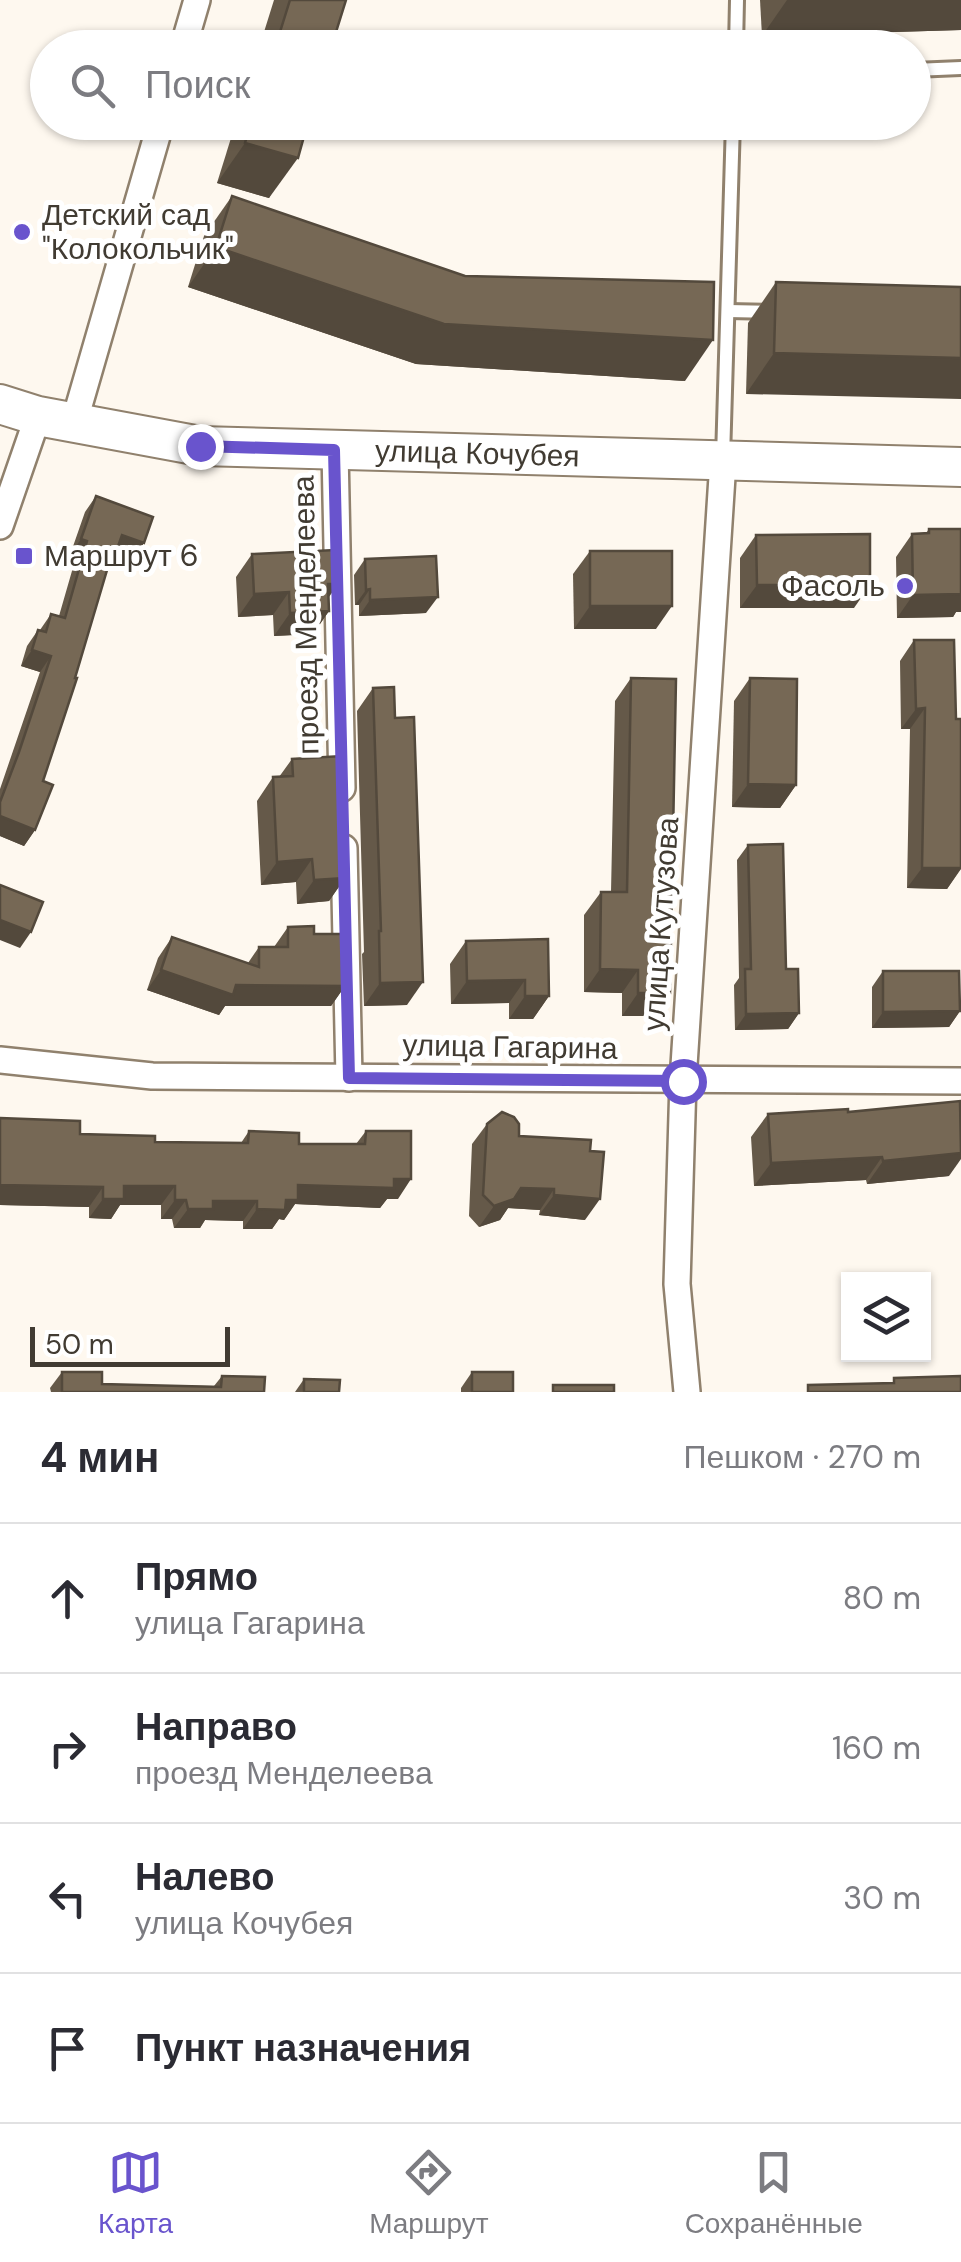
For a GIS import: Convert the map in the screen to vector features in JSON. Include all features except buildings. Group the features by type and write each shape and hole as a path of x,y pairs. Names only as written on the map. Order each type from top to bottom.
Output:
{"main road":[{"name":"улица Кочубея","path":"0,404 56,420 200,446 961,467"}],"street":[{"path":"188,30 197,0"},
{"path":"0,526 56,420 155,140"},
{"name":"проезд Менделеева","path":"334,450 349,1078"},
{"name":"улица Кутузова","path":"687,1392 677,1284 683,1081 723,461"},
{"name":"улица Гагарина","path":"0,1060 152,1076 961,1081"}],"lane":[{"path":"736,30 737,0"},
{"path":"931,69 961,68"},
{"path":"723,461 733,140"},
{"path":"728,312 786,312"}],"place":[{"name":"Детский сад \"Колокольчик\"","path":"22,232"},
{"name":"Маршрут 6","path":"24,556"},
{"name":"Фасоль","path":"905,586"}],"route":[{"path":"200,446 334,450 349,1078 683,1081"}]}
